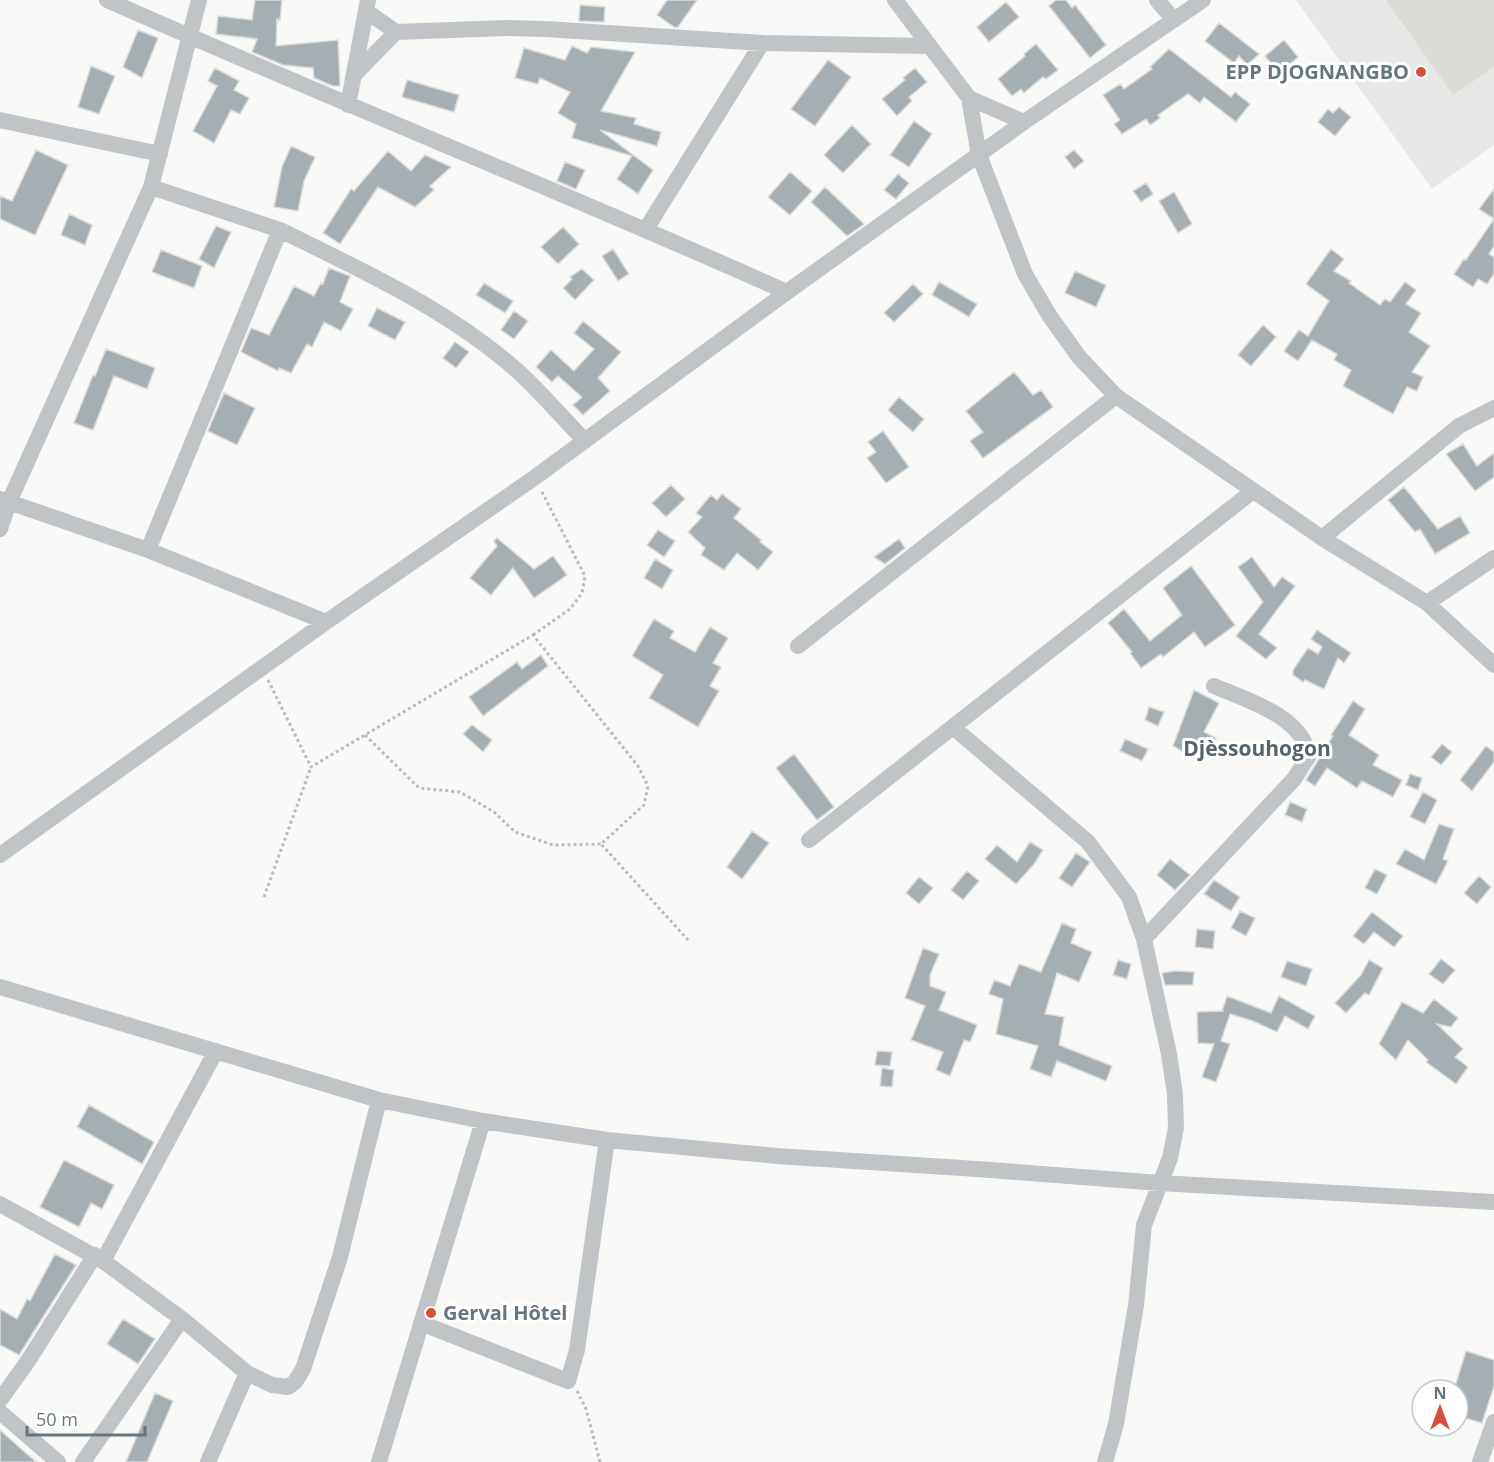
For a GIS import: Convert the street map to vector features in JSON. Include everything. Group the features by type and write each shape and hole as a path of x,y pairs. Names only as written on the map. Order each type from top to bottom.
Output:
{"street":[{"path":"107,0 190,38 645,229 787,292"},
{"path":"0,529 5,501 151,187 199,0"},
{"path":"895,0 969,98 979,155 1025,274 1049,315 1079,357 1116,396 1322,537 1427,603 1494,664"},
{"path":"1157,0 1174,20"},
{"path":"0,855 326,622 534,478 1024,122 1203,0"},
{"path":"348,105 356,73 367,5"},
{"path":"367,5 396,32"},
{"path":"356,73 396,32 546,29 762,43 930,46"},
{"path":"645,229 762,43"},
{"path":"969,98 1024,122"},
{"path":"0,120 160,154"},
{"path":"151,187 280,230 404,291 463,329 521,375 585,441"},
{"path":"148,550 280,230"},
{"path":"798,646 1116,396"},
{"path":"1322,537 1458,426 1494,408"},
{"path":"809,840 1253,491"},
{"path":"5,501 148,550 326,622"},
{"path":"1427,603 1494,558"},
{"path":"1144,939 1294,779 1308,757 1306,746 1297,732 1281,716 1214,686"},
{"path":"954,728 1088,842 1129,897 1144,939 1169,1054 1175,1094 1176,1128 1170,1158 1144,1225 1132,1329 1116,1424 1105,1462"},
{"path":"0,987 379,1100 483,1121 607,1140 777,1156 977,1168 1161,1184 1494,1202"},
{"path":"0,1400 99,1258 216,1051"},
{"path":"0,1204 99,1258 182,1319 247,1373 272,1385 288,1387 295,1382 303,1369 340,1257 379,1100"},
{"path":"382,1461 421,1323 483,1121"},
{"path":"421,1323 568,1381 577,1350 607,1140"},
{"path":"82,1462 182,1319"},
{"path":"208,1462 247,1373"},
{"path":"0,1412 58,1462"},
{"path":"1480,1462 1494,1422"}],"path":[{"path":"264,897 311,767 533,635 570,609 582,593 585,576 534,478"},
{"path":"364,735 419,788 460,792 494,812 515,832 553,845 601,844 644,805 648,786 638,766 533,635"},
{"path":"262,669 311,767"},
{"path":"601,844 688,940"},
{"path":"568,1381 577,1391 586,1408 600,1462"}],"shaded area":[{"name":"EPP DJOGNANGBO","path":"1296,0 1494,0 1494,145 1432,189"},
{"path":"1386,0 1494,0 1494,67 1453,95"}],"building":[{"path":"255,0 282,0 280,20 277,19 276,46 338,40 340,86 333,86 314,78 313,68 283,65 252,52 257,39 216,34 218,16 252,20"},
{"path":"667,0 697,0 678,27 674,27 657,15"},
{"path":"1056,0 1066,0 1072,8 1075,5 1106,45 1090,58 1049,6"},
{"path":"1006,2 1019,17 989,42 977,27"},
{"path":"580,5 605,7 604,22 579,21"},
{"path":"1219,23 1259,54 1247,65 1239,56 1234,63 1205,41"},
{"path":"138,30 158,38 142,78 123,67"},
{"path":"1284,40 1298,57 1279,73 1265,56"},
{"path":"1036,44 1058,70 1046,79 1043,77 1024,93 1021,89 1012,96 998,79"},
{"path":"572,46 587,53 591,47 635,52 601,111 636,118 634,124 661,132 657,146 600,130 653,170 638,194 617,179 632,156 572,138 576,124 558,113 570,92 540,78 538,84 515,78 524,48 565,60"},
{"path":"1169,49 1231,97 1235,92 1250,104 1236,122 1204,97 1200,103 1188,94 1158,115 1160,118 1150,125 1146,119 1122,134 1114,124 1120,120 1103,95 1120,84 1124,89 1152,69 1150,67"},
{"path":"828,60 851,77 815,126 791,109"},
{"path":"91,66 115,76 99,114 78,107"},
{"path":"215,68 239,81 234,90 249,98 240,114 231,110 214,143 193,131 217,86 208,81"},
{"path":"915,68 927,82 909,97 912,101 897,116 882,99 905,80 903,78"},
{"path":"407,80 459,95 454,112 402,97"},
{"path":"1339,107 1351,117 1335,136 1318,122 1328,109 1333,113"},
{"path":"914,121 932,134 909,167 890,155"},
{"path":"852,125 871,144 843,173 824,155"},
{"path":"291,146 315,157 304,181 298,211 274,207 282,167"},
{"path":"36,150 68,165 35,235 0,219 0,196 12,201"},
{"path":"1074,150 1084,161 1074,169 1065,157"},
{"path":"388,151 411,171 425,155 451,167 430,186 434,190 415,207 378,187 340,244 323,233 351,189 354,191"},
{"path":"565,162 585,170 576,189 557,181"},
{"path":"790,172 812,191 790,215 768,197"},
{"path":"898,174 909,183 896,199 884,190"},
{"path":"1146,183 1153,194 1141,202 1133,191"},
{"path":"825,187 864,224 847,236 811,202"},
{"path":"1494,189 1494,219 1479,209"},
{"path":"1174,192 1192,224 1178,233 1159,201"},
{"path":"69,214 92,225 85,245 61,235"},
{"path":"1494,219 1494,246 1489,254 1494,257 1494,274 1487,284 1478,279 1473,287 1454,274"},
{"path":"216,226 231,232 214,268 199,259"},
{"path":"563,227 579,244 558,264 541,247"},
{"path":"613,249 629,274 618,281 602,256"},
{"path":"1331,249 1344,259 1334,271 1351,281 1349,283 1380,305 1385,299 1390,302 1405,282 1416,290 1406,304 1421,313 1409,332 1430,346 1412,372 1423,377 1417,391 1407,387 1393,414 1343,386 1351,370 1334,360 1337,354 1312,340 1298,361 1284,351 1299,330 1308,336 1329,301 1306,284"},
{"path":"161,250 202,266 194,288 152,272"},
{"path":"329,268 350,276 340,302 353,309 341,331 324,322 312,347 307,344 291,373 279,368 278,371 241,352 251,328 269,335 294,286 314,296 321,283 323,284"},
{"path":"582,269 594,280 575,300 563,288 572,279 570,277"},
{"path":"1075,271 1106,285 1096,307 1065,293"},
{"path":"939,282 977,304 969,317 932,295"},
{"path":"484,283 513,301 505,313 476,295"},
{"path":"913,284 923,294 894,322 884,313"},
{"path":"377,308 405,322 395,340 368,326"},
{"path":"514,311 528,321 514,339 501,330"},
{"path":"583,321 621,352 598,378 610,391 583,415 573,405 582,397 558,376 552,382 536,367 551,350 574,371 594,349 574,333"},
{"path":"1263,325 1276,337 1251,366 1238,355"},
{"path":"455,342 469,352 456,368 443,358"},
{"path":"106,349 155,368 147,389 114,376 93,430 74,423"},
{"path":"1014,372 1033,395 1041,390 1053,407 983,458 970,441 983,432 966,411"},
{"path":"224,393 255,408 237,445 208,431"},
{"path":"899,397 924,419 913,432 888,410"},
{"path":"883,431 909,467 886,483 867,458 876,452 868,442"},
{"path":"1463,444 1477,466 1494,453 1494,477 1475,491 1446,454"},
{"path":"671,485 685,499 666,517 652,503"},
{"path":"1404,487 1438,529 1460,516 1470,533 1435,554 1420,529 1415,532 1388,500"},
{"path":"722,494 741,509 734,518 773,552 758,570 737,553 724,570 701,555 705,548 688,532 702,517 696,513 711,495 717,500"},
{"path":"658,530 675,541 664,557 647,545"},
{"path":"497,538 534,569 553,556 567,575 534,598 513,568 491,595 470,578 497,546 494,541"},
{"path":"899,539 905,548 885,564 874,557"},
{"path":"1252,557 1274,587 1282,577 1295,586 1259,634 1277,648 1266,659 1236,636 1263,602 1238,567"},
{"path":"655,559 673,570 662,589 644,578"},
{"path":"1191,566 1235,625 1205,647 1194,632 1163,657 1161,654 1141,668 1130,653 1132,652 1108,623 1124,609 1150,641 1182,615 1163,588"},
{"path":"654,619 674,631 670,638 695,652 710,627 728,638 713,663 721,667 710,686 719,691 698,727 649,698 663,675 632,656"},
{"path":"1317,630 1351,653 1344,663 1338,658 1324,689 1305,680 1303,682 1293,675 1293,670 1308,648 1318,654 1322,647 1311,639"},
{"path":"541,655 548,666 483,716 469,697 517,662 522,669"},
{"path":"1194,690 1219,703 1204,732 1216,738 1203,763 1173,746"},
{"path":"1353,701 1365,709 1349,735 1379,755 1373,765 1402,780 1393,797 1362,781 1357,788 1327,768 1315,786 1306,780"},
{"path":"1149,707 1164,712 1158,726 1145,720"},
{"path":"472,725 492,740 483,752 463,734"},
{"path":"1125,739 1148,749 1142,761 1120,751"},
{"path":"1442,744 1452,752 1441,765 1431,757"},
{"path":"1486,746 1494,752 1494,762 1472,791 1460,780"},
{"path":"794,754 834,807 817,820 776,768"},
{"path":"1410,774 1422,778 1418,790 1406,785"},
{"path":"1423,792 1437,800 1425,824 1410,817"},
{"path":"1290,802 1307,809 1302,822 1285,815"},
{"path":"1439,824 1454,829 1443,859 1448,861 1436,884 1396,864 1405,849 1424,860"},
{"path":"752,831 769,843 742,879 727,867"},
{"path":"1030,842 1043,850 1016,884 985,859 997,845 1017,862"},
{"path":"1076,853 1090,862 1072,887 1059,878"},
{"path":"1170,859 1190,875 1175,890 1157,875"},
{"path":"1375,869 1387,875 1377,894 1365,888"},
{"path":"967,871 979,881 963,900 951,890"},
{"path":"1479,876 1491,887 1477,904 1464,893"},
{"path":"919,877 933,888 919,904 906,893"},
{"path":"1214,880 1240,897 1231,911 1204,894"},
{"path":"1240,911 1255,918 1246,936 1231,928"},
{"path":"1372,912 1403,936 1394,947 1374,932 1364,944 1353,936"},
{"path":"1062,923 1076,929 1071,943 1092,952 1079,982 1057,973 1045,1014 1064,1017 1059,1045 1112,1066 1106,1081 1057,1061 1051,1077 1030,1069 1038,1046 996,1034 1003,999 989,994 994,980 1010,986 1019,964 1041,972"},
{"path":"1197,929 1215,931 1213,949 1195,947"},
{"path":"923,948 939,954 930,975 930,986 946,992 939,1010 977,1025 970,1042 964,1040 950,1076 936,1070 943,1052 911,1040 925,1006 905,998"},
{"path":"1441,959 1455,970 1443,984 1429,974"},
{"path":"1118,960 1131,964 1127,979 1113,975"},
{"path":"1369,960 1383,968 1369,995 1365,993 1346,1013 1335,1003 1361,975"},
{"path":"1287,961 1312,969 1306,986 1281,977"},
{"path":"1194,972 1193,985 1165,985 1162,973"},
{"path":"1227,996 1271,1013 1279,996 1315,1016 1308,1029 1285,1016 1277,1032 1230,1014 1221,1041 1230,1044 1216,1082 1202,1077 1214,1044 1198,1043 1197,1012 1224,1011 1222,1011"},
{"path":"1434,999 1458,1018 1451,1027 1437,1024 1463,1049 1455,1057 1468,1067 1456,1084 1426,1062 1428,1060 1408,1040 1396,1060 1379,1044 1402,1002 1423,1013"},
{"path":"877,1051 892,1052 890,1066 875,1065"},
{"path":"882,1068 894,1070 892,1087 880,1086"},
{"path":"89,1105 154,1142 142,1164 77,1127"},
{"path":"64,1160 114,1185 102,1209 91,1203 79,1227 40,1207"},
{"path":"55,1254 76,1265 19,1355 0,1345 0,1309 17,1319 27,1299 30,1301"},
{"path":"123,1319 155,1339 138,1364 107,1344"},
{"path":"1466,1351 1494,1360 1494,1386 1482,1423 1470,1420 1470,1378 1458,1378"},
{"path":"155,1393 173,1401 147,1462 126,1462"},
{"path":"0,1430 36,1462 0,1462"}],"place":[{"name":"EPP DJOGNANGBO","path":"1421,72"},
{"name":"Gerval Hôtel","path":"431,1313"}],"district":[{"name":"Djèssouhogon","path":"1257,749"}]}
